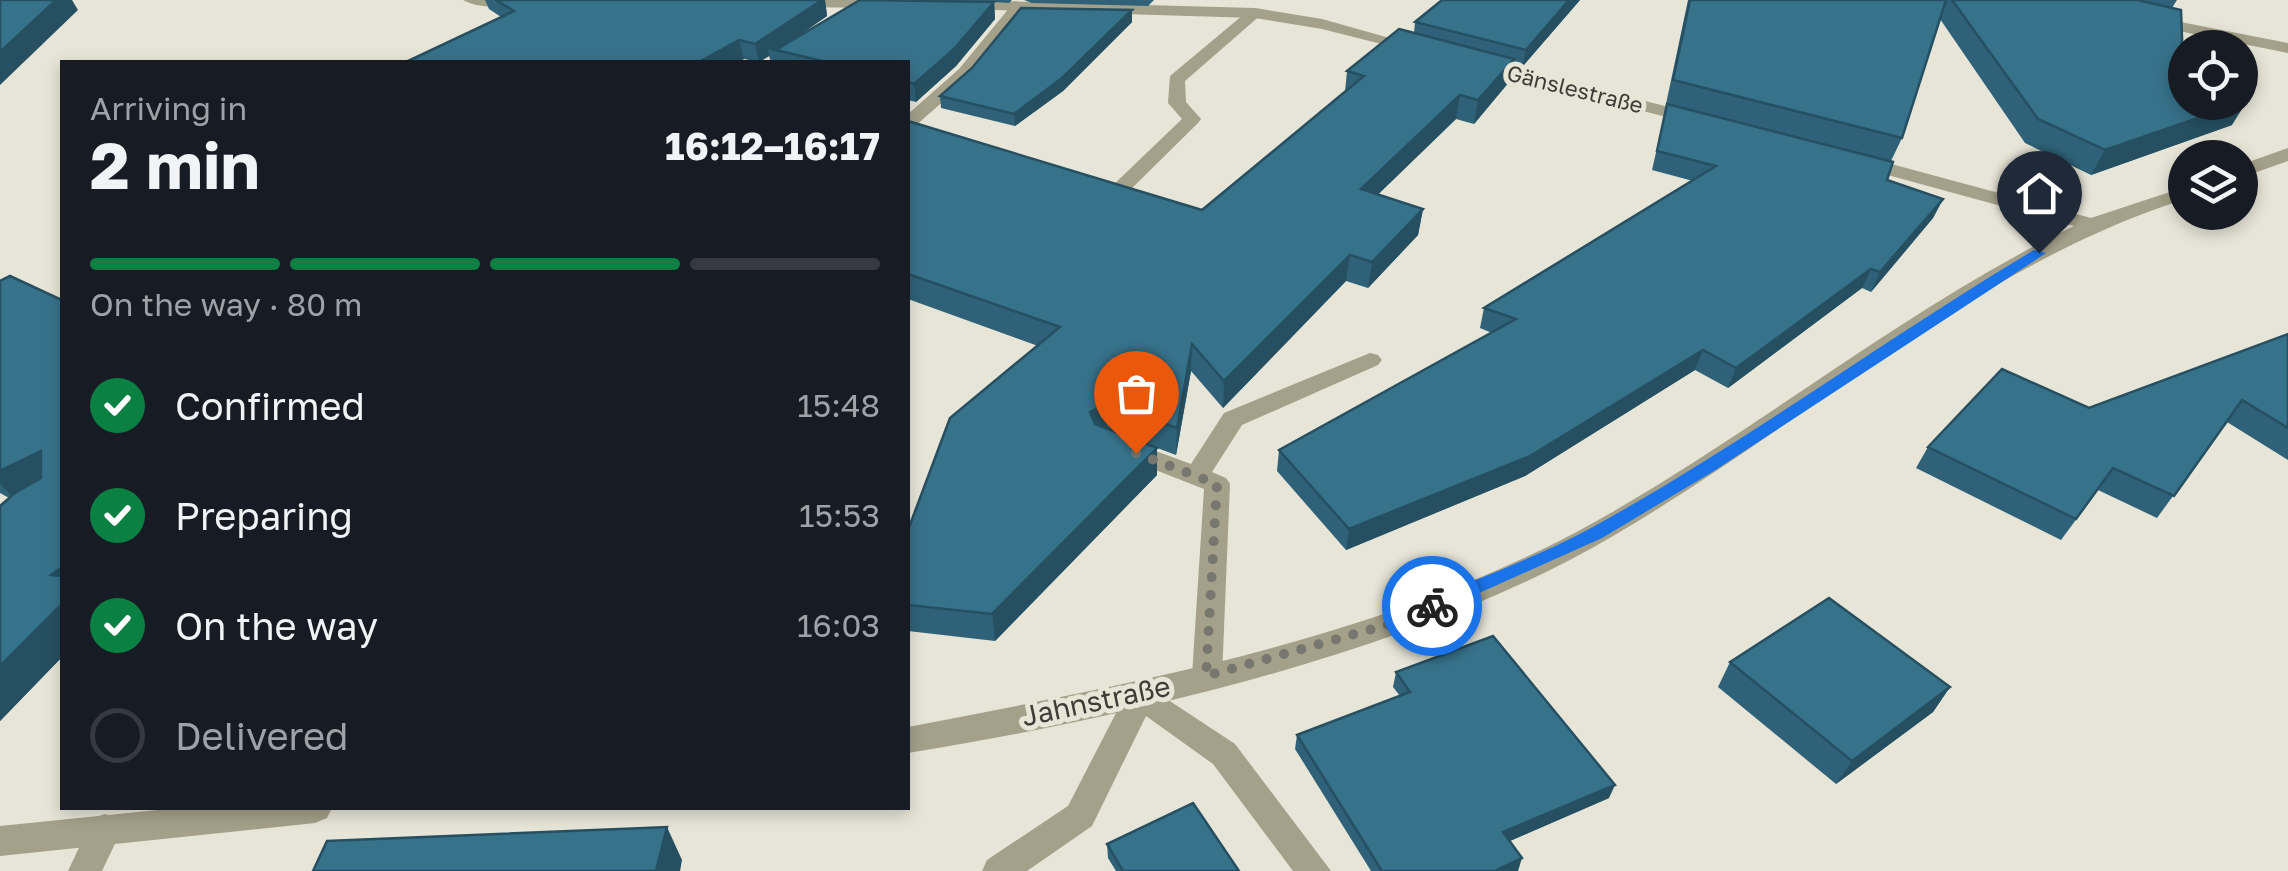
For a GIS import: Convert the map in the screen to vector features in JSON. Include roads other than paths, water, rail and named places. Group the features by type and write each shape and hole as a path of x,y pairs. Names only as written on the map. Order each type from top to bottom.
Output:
{"street":[{"path":"471,0 538,3"},
{"path":"769,1 907,3"},
{"path":"945,4 1094,2 1255,13 1322,24 1431,52"},
{"path":"836,23 868,3"},
{"path":"910,121 964,72 1022,4"},
{"path":"1115,194 1192,119 1177,103 1176,80 1255,13"},
{"path":"2134,18 2288,48"},
{"name":"Gänslestraße","path":"1468,61 1708,122"},
{"path":"2258,165 2288,154"},
{"path":"1840,156 2093,225"},
{"name":"Jahnstraße","path":"910,740 1141,695 1394,623 1596,534 1708,467 2012,267 2093,225 2168,198"},
{"path":"1196,476 1234,419 1370,360"},
{"path":"1106,442 1217,484 1206,676"},
{"path":"999,871 1080,816 1141,695 1224,754 1314,871"},
{"path":"0,840 295,810"},
{"path":"84,871 105,829"}]}
